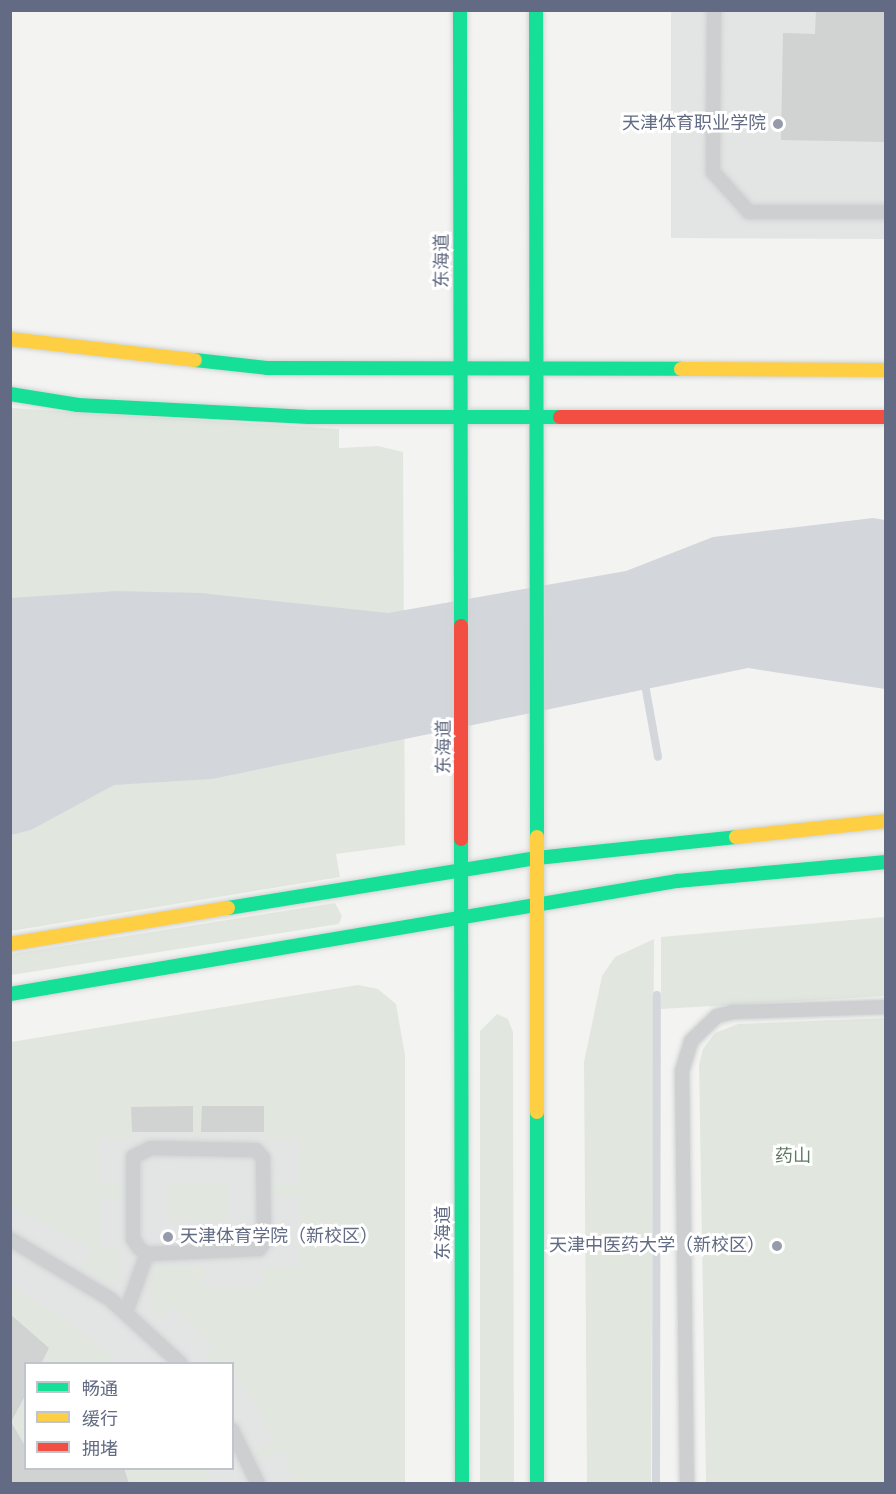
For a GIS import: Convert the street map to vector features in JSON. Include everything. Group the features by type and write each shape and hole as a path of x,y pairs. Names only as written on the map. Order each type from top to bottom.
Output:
{"main road":[{"name":"东海道","path":"460,10 464,796 462,1484"},
{"path":"536,10 537,1484"},
{"path":"10,339 267,368 885,370"},
{"path":"10,394 78,405 197,412 461,419 885,417"},
{"path":"10,944 537,858 885,821"},
{"path":"10,994 677,881 885,862"}],"lane":[{"path":"714,10 713,172 749,212 885,212"},
{"path":"687,1484 682,1071 691,1041 717,1016 732,1012 885,1007"},
{"path":"245,1148 263,1158 264,1242 259,1249 147,1254 133,1239 133,1156 140,1150 245,1148"},
{"path":"10,1239 50,1259 126,1312 179,1362"},
{"path":"126,1312 147,1254"},
{"path":"234,1434 258,1484"}],"shaded area":[{"name":"天津体育职业学院","path":"671,11 885,11 885,239 671,238"},
{"path":"873,518 885,520 885,689 748,668 212,779 114,785 31,830 11,835 10,598 117,591 201,593 388,613 626,571 713,537"},
{"name":"天津体育学院（新校区）","path":"326,1070 326,1483 11,1483 10,1110"}],"green space":[{"path":"11,408 339,429 339,448 378,446 403,452 405,845 336,854 340,877 11,931"},
{"path":"335,903 342,916 339,924 11,975 11,954"},
{"path":"885,917 885,996 661,1009 661,937"},
{"path":"654,939 651,1483 587,1483 584,1062 602,976 615,957"},
{"path":"358,985 378,989 396,1004 405,1055 405,1483 296,1483 281,1450 260,1460 255,1451 276,1440 234,1373 234,1362 201,1362 216,1350 174,1306 156,1321 149,1295 155,1266 203,1267 203,1287 262,1287 262,1267 299,1267 300,1196 272,1195 272,1183 300,1183 300,1138 264,1138 264,1106 202,1106 201,1136 193,1136 192,1106 132,1107 132,1137 97,1137 98,1184 119,1184 120,1197 99,1197 99,1248 120,1248 120,1275 112,1285 83,1267 94,1249 11,1205 11,1042"},
{"path":"497,1014 508,1019 513,1032 514,1484 480,1483 480,1031"},
{"name":"药山","path":"885,1018 885,1483 706,1483 699,1065 703,1049 715,1033 738,1024"},
{"path":"228,1183 228,1219 169,1219 168,1184"},
{"path":"10,1287 60,1316 120,1362 24,1362 24,1470 206,1470 212,1483 11,1483"}],"building":[{"path":"816,10 886,10 886,142 781,140 783,33 815,34"},
{"path":"193,1106 193,1132 132,1132 131,1107"},
{"path":"202,1106 264,1106 264,1132 201,1132"},
{"path":"10,1314 49,1348 42,1362 24,1362 24,1398 11,1422 24,1444 24,1470 125,1470 129,1484 10,1484"}],"waterway":[{"path":"644,679 658,757"},
{"path":"656,1484 657,995"}],"traffic: fast":[{"path":"460,10 461,626"},
{"path":"536,10 537,837"},
{"path":"195,360 267,368 681,369"},
{"path":"10,394 78,405 309,417 560,417"},
{"path":"228,908 537,858 736,837"},
{"path":"461,839 462,1484"},
{"path":"10,994 677,881 886,862"},
{"path":"537,1112 537,1484"}],"traffic: slow":[{"path":"10,339 195,360"},
{"path":"681,369 886,370"},
{"path":"736,837 886,821"},
{"path":"537,837 537,1112"},
{"path":"10,944 228,908"}],"traffic: jam":[{"path":"560,417 886,417"},
{"path":"461,626 461,839"}],"place":[{"name":"天津体育职业学院","path":"778,124"},
{"name":"天津体育学院（新校区）","path":"168,1237"},
{"name":"天津中医药大学（新校区）","path":"777,1246"}]}
